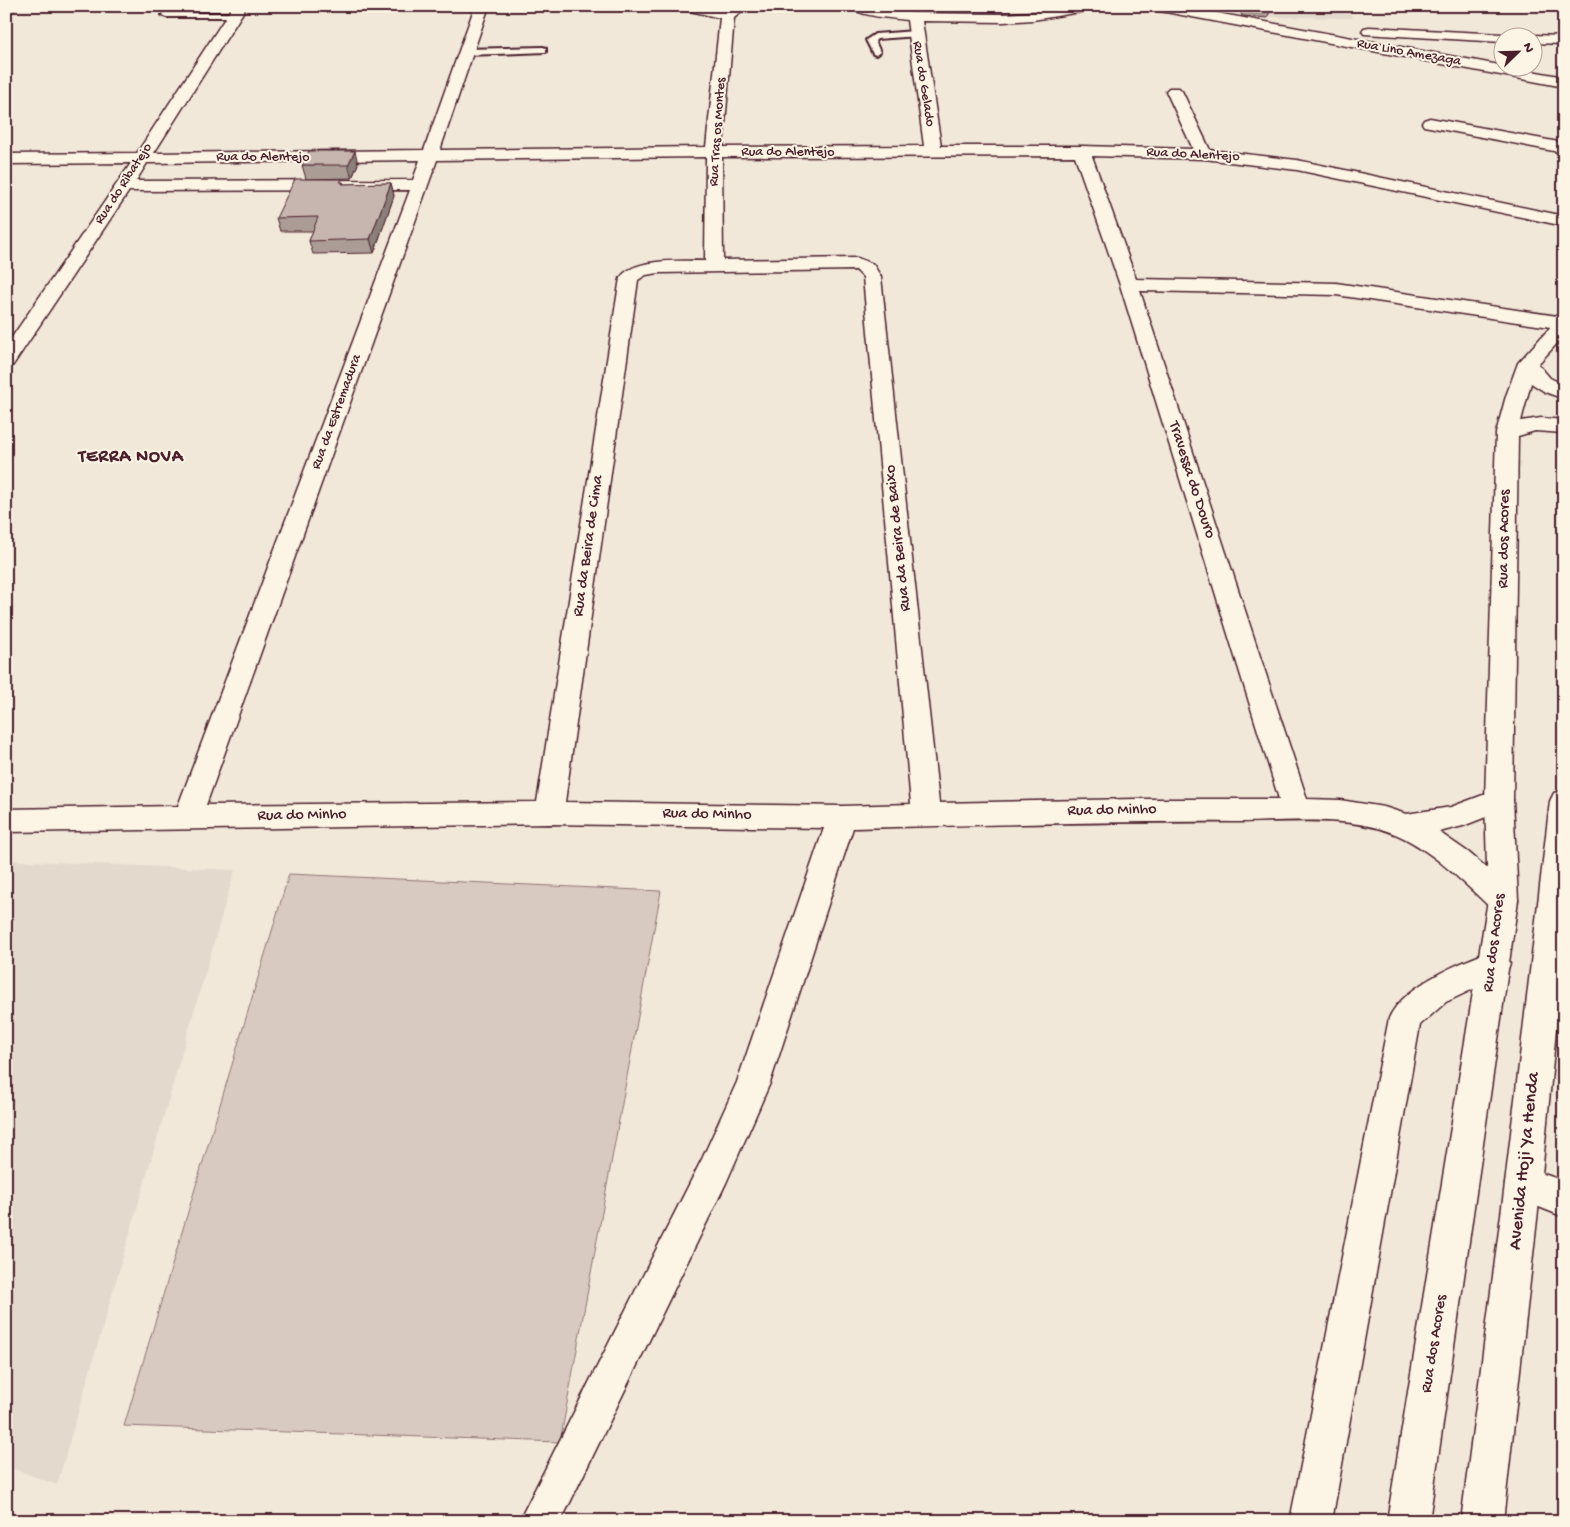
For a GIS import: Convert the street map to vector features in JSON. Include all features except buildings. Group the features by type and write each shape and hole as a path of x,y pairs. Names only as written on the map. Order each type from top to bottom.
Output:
{"street":[{"name":"Rua da Estremadura","path":"188,817 420,185 482,6"},
{"path":"687,6 727,16 742,6"},
{"path":"856,6 867,10 914,17 1019,18 1092,6"},
{"name":"Rua Lino Amezaga","path":"1155,6 1564,82"},
{"name":"Rua do Ribatejo","path":"6,361 124,186 238,11"},
{"name":"Rua Tras os Montes","path":"714,266 714,152 727,16"},
{"name":"Rua do Gelado","path":"914,17 933,151"},
{"name":"Rua Lino Amezaga","path":"1255,24 1492,37"},
{"path":"1406,33 1390,40 1397,48 1410,53"},
{"path":"1542,39 1564,40"},
{"path":"1174,91 1204,154"},
{"path":"1430,123 1564,148"},
{"name":"Rua do Alentejo","path":"6,159 933,151 1082,151 1204,154 1297,165 1564,221"},
{"name":"Travessa do Douro","path":"1082,151 1129,285 1296,810"},
{"path":"124,186 420,185"},
{"name":"Rua da Beira de Cima","path":"549,813 629,278 640,271 659,266 714,266"},
{"name":"Rua da Beira de Baixo","path":"714,266 865,266 870,270 926,814"},
{"path":"1129,285 1336,290 1392,296 1564,324"},
{"path":"1564,324 1528,363 1534,375 1547,386 1564,393"},
{"name":"Rua dos Acores","path":"1408,1521 1503,900 1499,800 1507,432 1516,396 1528,363"},
{"path":"1507,432 1528,424 1547,424 1564,428"},
{"name":"Rua do Minho","path":"1406,826 1453,818 1499,800"},
{"name":"Rua do Minho","path":"6,821 549,813 842,817 926,814 1296,810 1349,813 1406,826 1456,859 1503,900"},
{"path":"539,1521 714,1171 753,1083 842,817"},
{"name":"Avenida Hoji Ya Henda","path":"1482,1521 1523,1184 1563,818"},
{"path":"1311,1521 1405,1018 1435,992 1494,964"},
{"path":"1523,1184 1564,1199"}],"lane":[{"path":"166,15 238,11"},
{"path":"876,52 870,40 874,36 915,34"},
{"path":"466,52 543,50"}],"shaded area":[{"path":"1265,6 1345,6 1353,18 1272,17"},
{"path":"6,860 235,870 57,1485 6,1466"},
{"path":"289,874 661,891 560,1442 124,1426"}],"district":[{"name":"TERRA NOVA","path":"131,457"}]}
